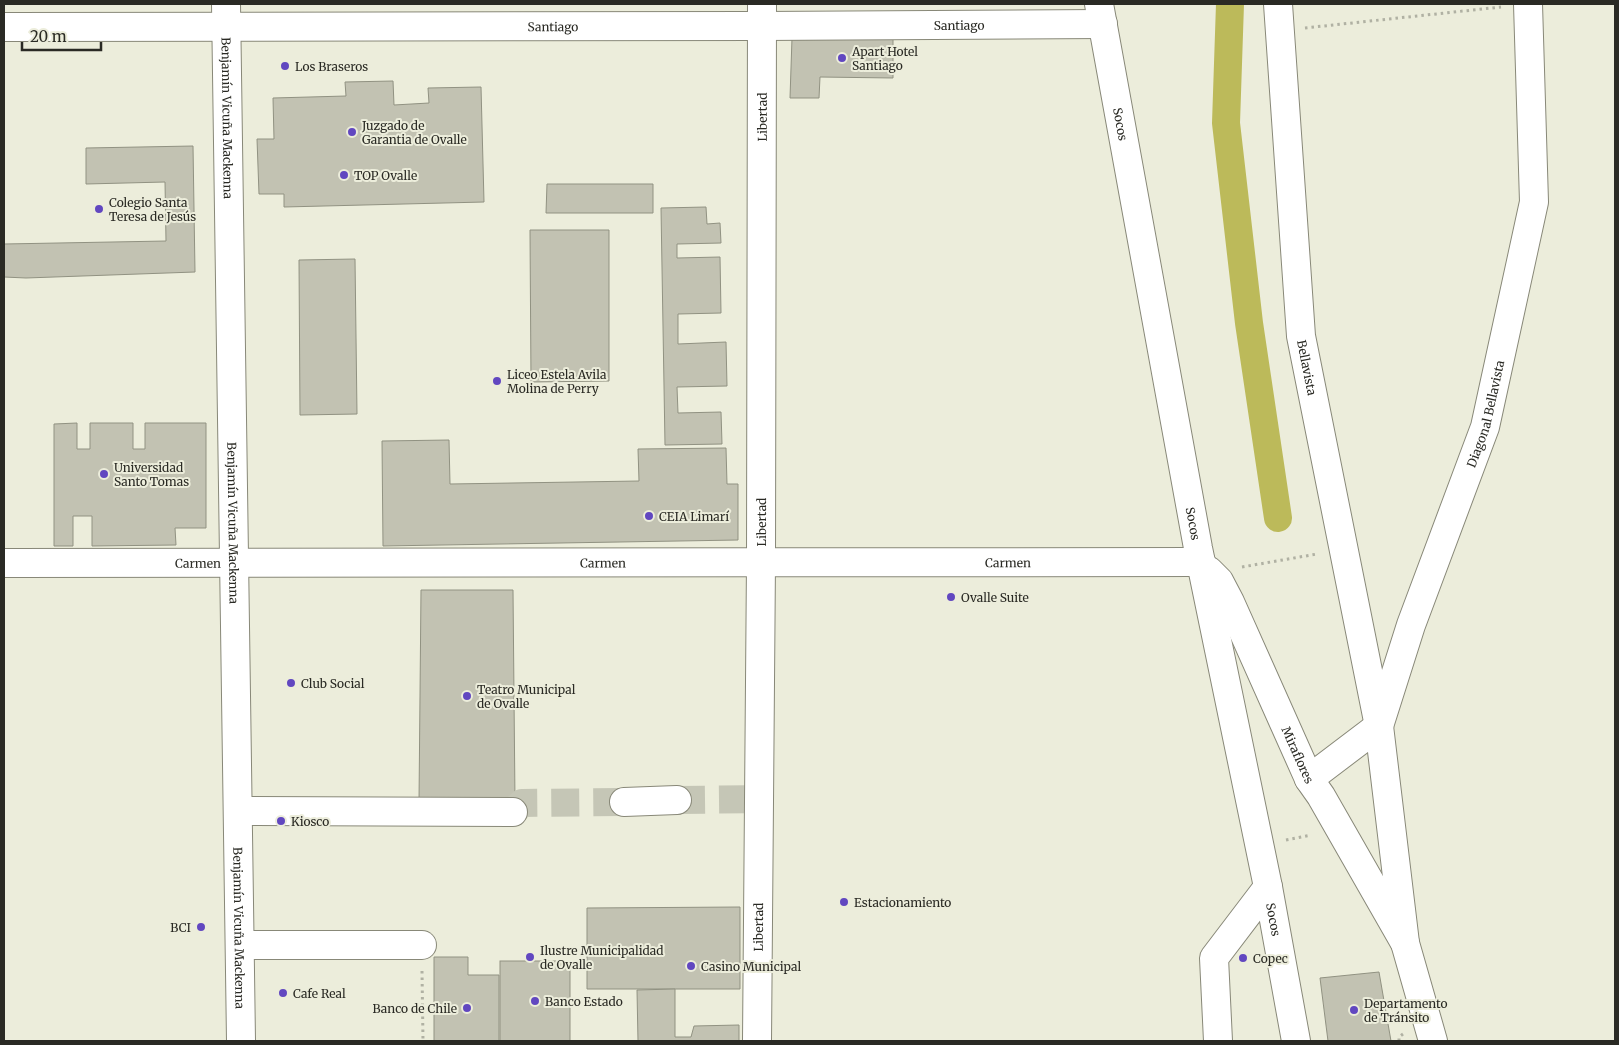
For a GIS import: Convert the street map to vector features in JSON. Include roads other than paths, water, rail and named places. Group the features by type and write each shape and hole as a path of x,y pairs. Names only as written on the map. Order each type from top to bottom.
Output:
{"street":[{"name":"Bellavista","path":"1278,4 1301,336 1379,726"},
{"name":"Diagonal Bellavista","path":"1379,726 1411,625 1485,427 1534,202 1528,4"},
{"name":"Santiago","path":"4,27 226,15 1101,14"},
{"name":"Socos","path":"1101,14 1201,562 1268,887 1296,1041"},
{"name":"Benjamín Vicuña Mackenna","path":"226,15 241,1041"},
{"name":"Libertad","path":"757,1041 761,562 762,15"},
{"name":"Miraflores","path":"1201,562 1219,581 1230,602 1308,779 1339,828 1405,943"},
{"name":"Carmen","path":"4,563 1201,562"},
{"path":"1308,779 1379,726"},
{"name":"Miraflores","path":"1379,726 1405,943 1433,1041"},
{"path":"624,802 677,800"},
{"path":"238,811 513,812"},
{"path":"1218,1041 1214,958 1268,887"},
{"path":"240,945 422,945"}],"waterway":[{"path":"1230,4 1226,123 1249,323 1278,518"}],"tunnel":[{"path":"677,800 758,799"},
{"path":"513,812 522,803 624,802"}],"place":[{"name":"Apart Hotel Santiago","path":"842,58"},
{"name":"Los Braseros","path":"285,66"},
{"name":"Juzgado de Garantia de Ovalle","path":"352,132"},
{"name":"TOP Ovalle","path":"344,175"},
{"name":"Colegio Santa Teresa de Jesús","path":"99,209"},
{"name":"Liceo Estela Avila Molina de Perry","path":"497,381"},
{"name":"Universidad Santo Tomas","path":"104,474"},
{"name":"CEIA Limarí","path":"649,516"},
{"name":"Ovalle Suite","path":"951,597"},
{"name":"Club Social","path":"291,683"},
{"name":"Teatro Municipal de Ovalle","path":"467,696"},
{"name":"Kiosco","path":"281,821"},
{"name":"Estacionamiento","path":"844,902"},
{"name":"BCI","path":"201,927"},
{"name":"Ilustre Municipalidad de Ovalle","path":"530,957"},
{"name":"Copec","path":"1243,958"},
{"name":"Casino Municipal","path":"691,966"},
{"name":"Cafe Real","path":"283,993"},
{"name":"Banco Estado","path":"535,1001"},
{"name":"Banco de Chile","path":"467,1008"},
{"name":"Departamento de Tránsito","path":"1354,1010"}]}
